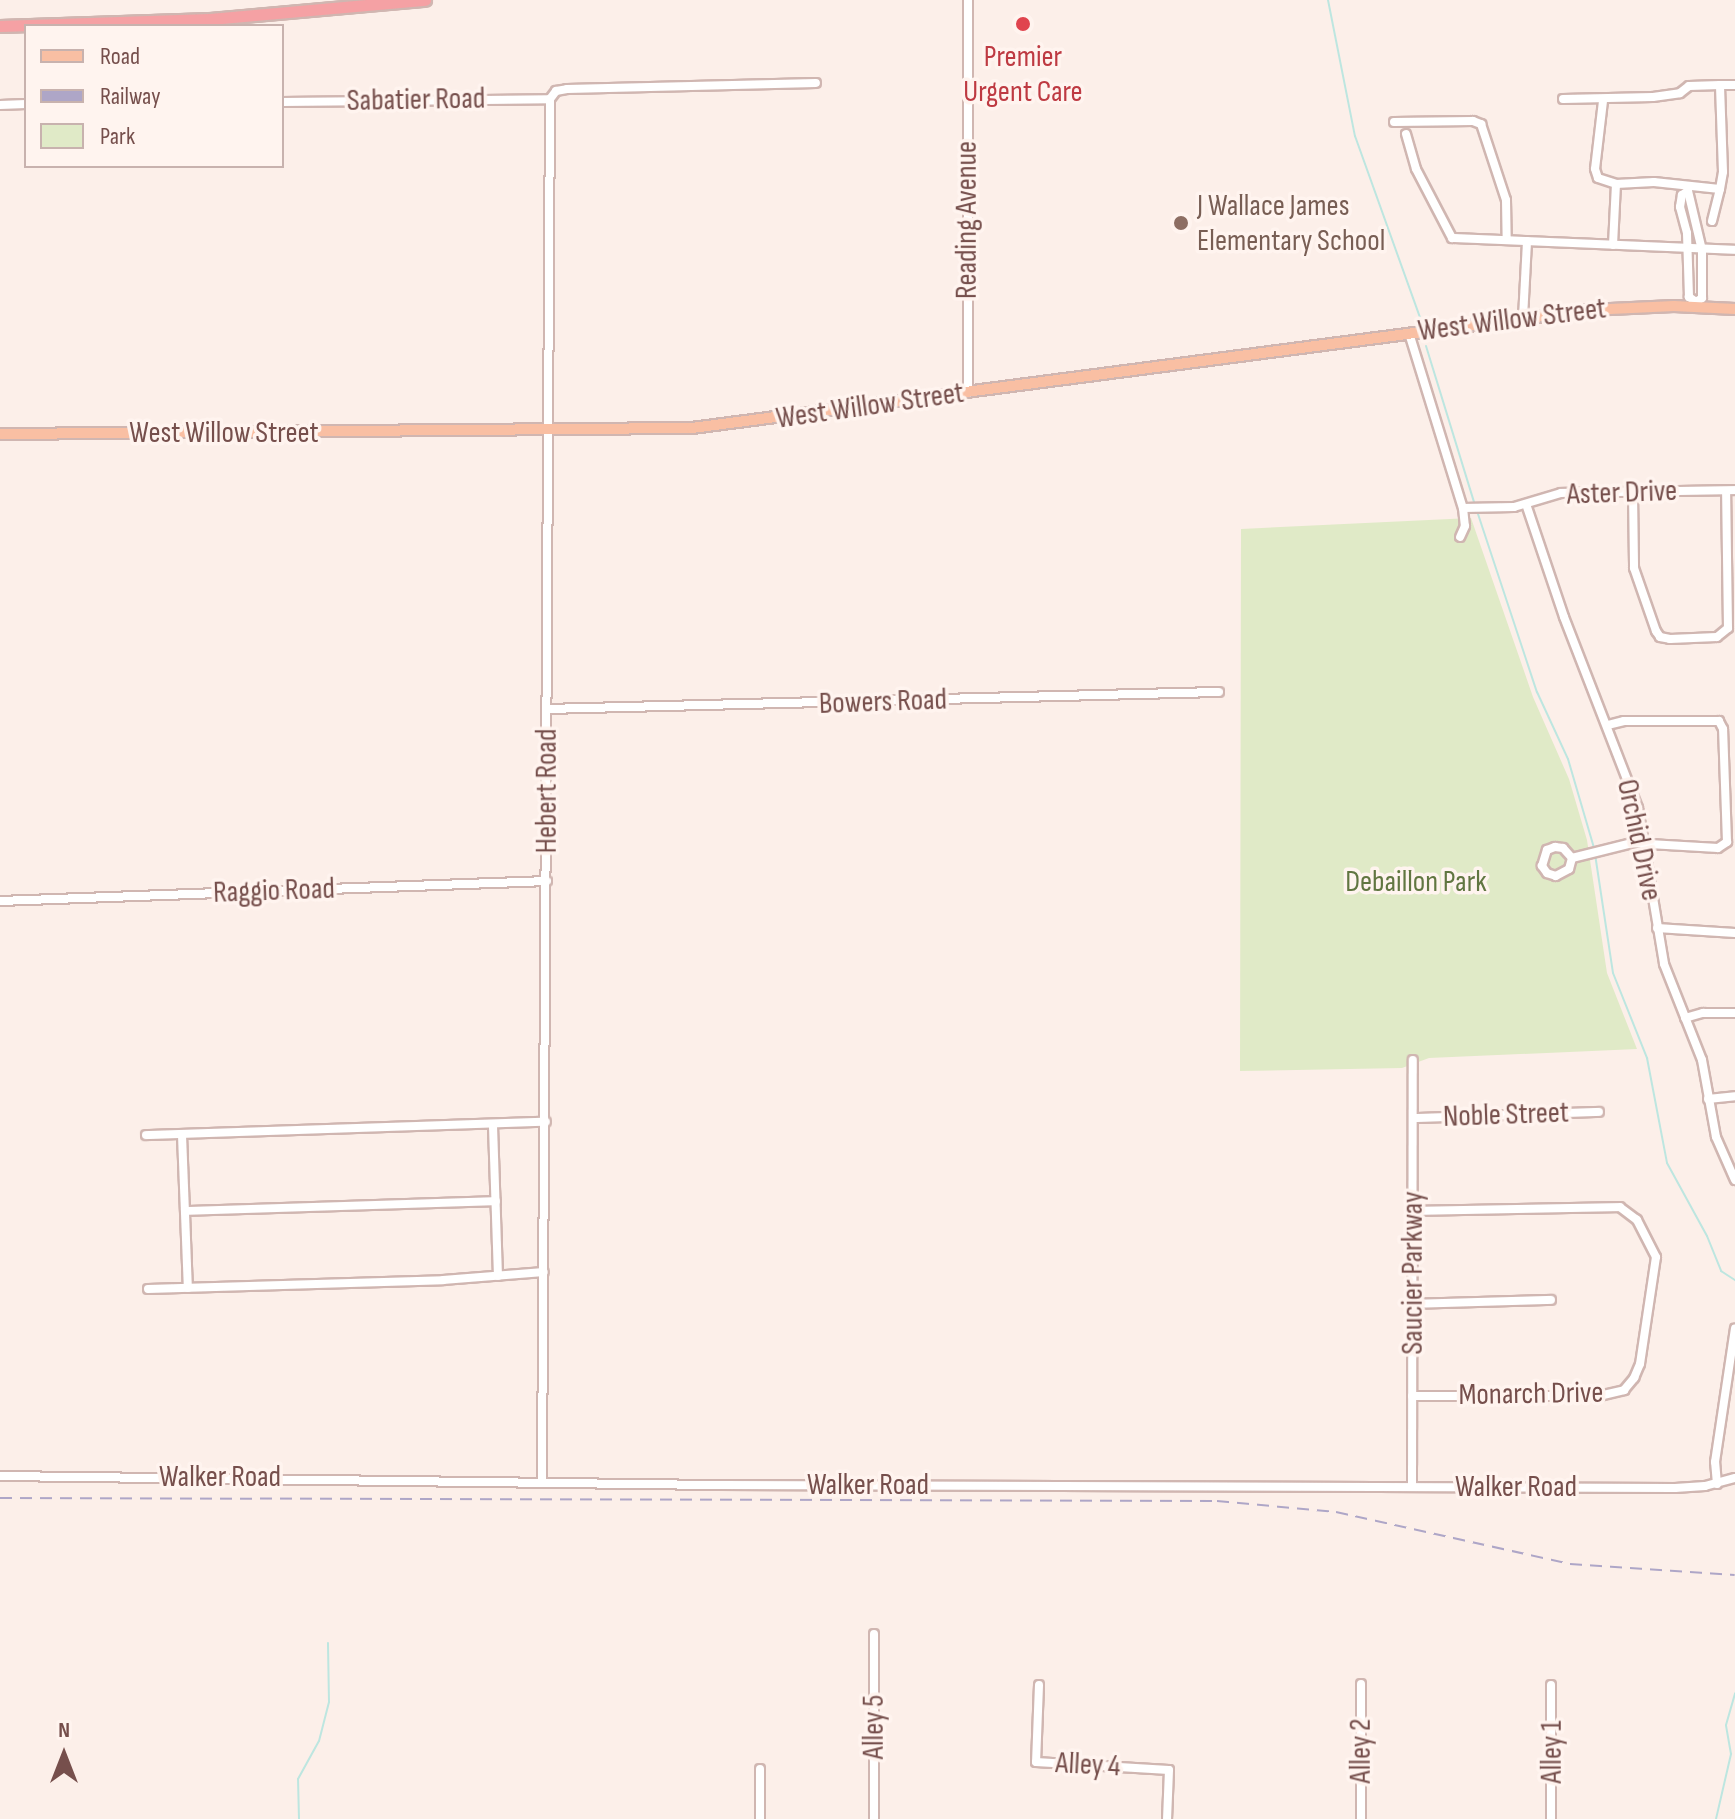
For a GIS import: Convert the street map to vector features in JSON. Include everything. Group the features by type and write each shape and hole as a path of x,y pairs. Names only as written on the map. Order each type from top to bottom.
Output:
{"highway":[{"path":"60,24 210,19 425,0"},
{"path":"0,26 24,25"}],"main road":[{"name":"West Willow Street","path":"0,434 692,428 1618,307 1696,304 1735,309"}],"street":[{"name":"Reading Avenue","path":"968,0 968,393"},
{"name":"Sabatier Road","path":"284,102 550,99 554,92 567,89 816,83"},
{"path":"1712,221 1723,172 1720,85"},
{"path":"1563,99 1603,101 1680,93 1689,86 1735,85"},
{"name":"Hebert Road","path":"542,1483 550,99"},
{"path":"1603,101 1595,169 1598,178 1616,184 1654,182 1688,189 1720,189"},
{"path":"0,105 24,104"},
{"path":"1394,122 1473,121 1481,124 1506,200 1507,239"},
{"path":"1406,134 1416,169 1452,238 1735,250"},
{"path":"1613,245 1616,184"},
{"path":"1688,189 1702,250 1702,298 1696,304 1689,297 1687,233 1680,207 1682,195 1688,189"},
{"path":"1523,318 1527,241"},
{"path":"1687,274 1694,264 1702,267"},
{"path":"1409,333 1463,508 1465,526 1460,537"},
{"path":"1633,493 1634,568 1656,631 1660,637 1670,639 1717,637 1728,628 1730,490"},
{"name":"Aster Drive","path":"1463,508 1526,504 1561,493 1730,490"},
{"name":"Orchid Drive","path":"1526,504 1564,617 1638,808 1664,964 1702,1060 1716,1137 1735,1180"},
{"name":"Bowers Road","path":"546,709 1219,692"},
{"path":"1572,858 1644,843 1725,845 1729,832 1722,725 1710,719 1624,721 1608,725"},
{"name":"Raggio Road","path":"0,901 547,881"},
{"path":"1657,928 1735,933"},
{"path":"1685,1018 1703,1013 1735,1013"},
{"name":"Saucier Parkway","path":"1412,1486 1413,1060"},
{"path":"1708,1099 1735,1096"},
{"name":"Noble Street","path":"1414,1118 1599,1112"},
{"path":"146,1135 546,1122"},
{"path":"493,1126 498,1276"},
{"path":"182,1135 188,1288"},
{"path":"185,1211 496,1201"},
{"name":"Monarch Drive","path":"1412,1396 1599,1396 1624,1390 1640,1364 1656,1257 1637,1220 1620,1207 1414,1211"},
{"path":"148,1289 544,1272"},
{"path":"1413,1304 1551,1300"},
{"path":"1717,1484 1715,1462 1735,1328"},
{"name":"Walker Road","path":"0,1476 333,1477 542,1483 1688,1488 1735,1478"},
{"name":"Alley 5","path":"874,1634 874,1819"},
{"name":"Alley 2","path":"1361,1684 1361,1819"},
{"name":"Alley 4","path":"1039,1685 1036,1762 1169,1770 1167,1819"},
{"name":"Alley 1","path":"1551,1685 1551,1819"},
{"path":"760,1769 760,1819"}],"green space":[{"name":"Debaillon Park","path":"1471,518 1533,697 1569,779 1587,840 1607,973 1637,1049 1429,1058 1402,1068 1240,1071 1241,529"}],"waterway":[{"path":"1328,0 1355,136 1420,318"},
{"path":"1426,346 1475,505"},
{"path":"1477,511 1537,692 1568,759 1594,848"},
{"path":"1595,854 1613,973 1647,1058 1667,1163 1707,1236 1721,1271 1735,1280"},
{"path":"299,1819 298,1779 319,1741 329,1702 328,1643"},
{"path":"1716,1819 1731,1754 1726,1725 1735,1693"}],"railway":[{"path":"0,1498 1217,1501 1336,1512 1570,1564 1735,1575"}],"place":[{"name":"Premier Urgent Care","path":"1023,24"},
{"name":"J Wallace James Elementary School","path":"1181,223"}]}
